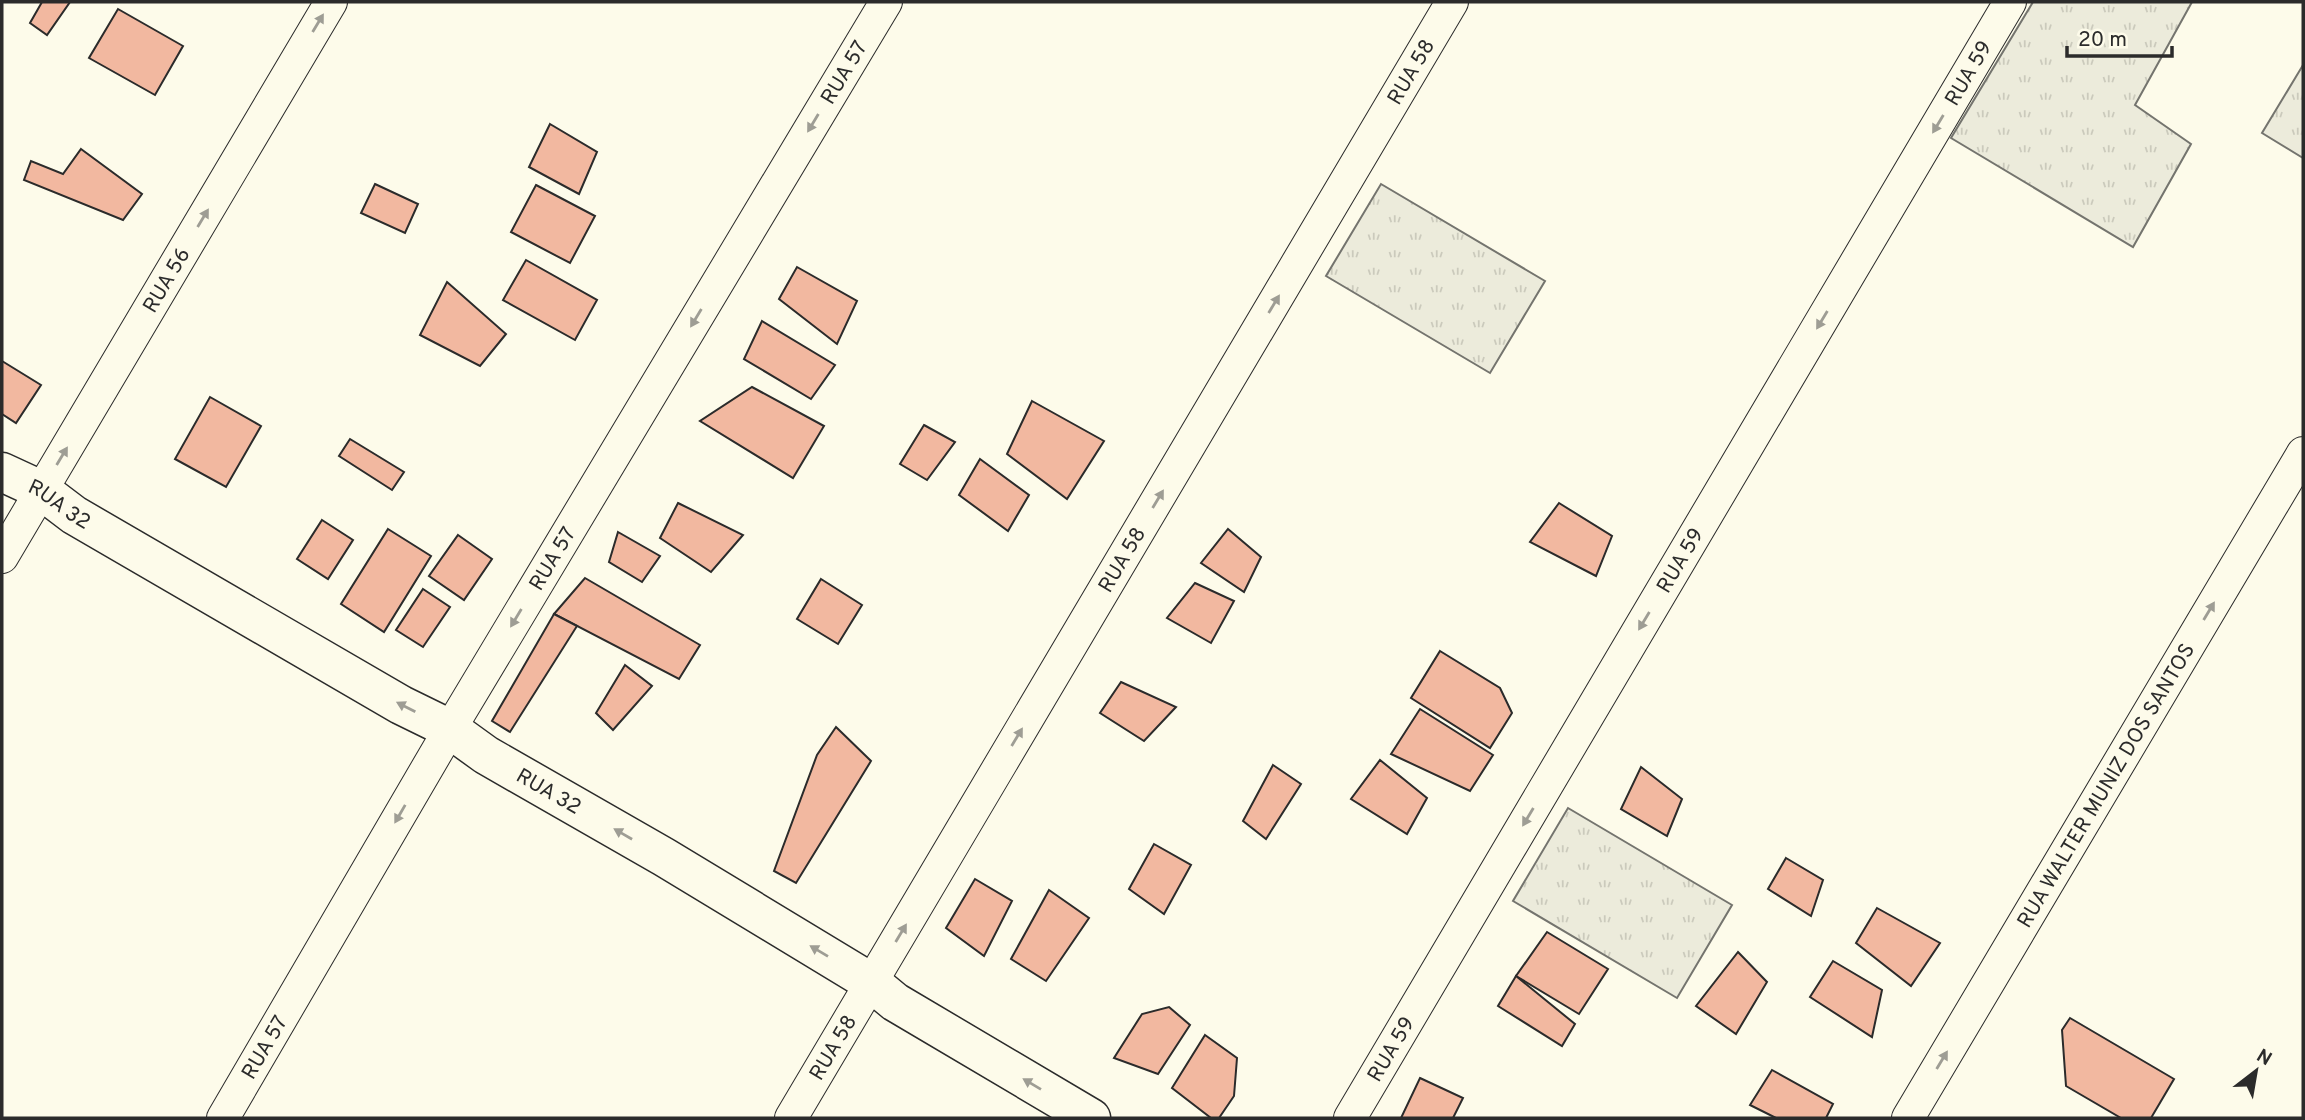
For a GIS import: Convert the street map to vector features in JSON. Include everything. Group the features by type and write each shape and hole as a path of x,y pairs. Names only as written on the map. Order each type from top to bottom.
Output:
{"main road":[{"name":"RUA 32","path":"2,472 41,491 74,515 401,705 450,729 486,755 872,983 895,1002 1091,1118"}],"street":[{"name":"RUA 56","path":"2,557 331,2"},
{"name":"RUA 57","path":"223,1118 450,729 886,2"},
{"name":"RUA 58","path":"791,1118 1452,2"},
{"name":"RUA 59","path":"1350,1118 2010,2"},
{"name":"RUA WALTER MUNIZ DOS SANTOS","path":"1908,1118 2303,453"}],"green space":[{"path":"2033,2 2192,2 2135,105 2191,144 2133,247 1951,138"},
{"path":"2303,65 2303,158 2262,133"},
{"path":"1381,184 1545,281 1490,373 1326,276"},
{"path":"1568,808 1732,905 1677,998 1513,901"}],"building":[{"path":"42,2 70,2 47,35 30,23"},
{"path":"118,9 183,46 155,95 89,58"},
{"path":"550,124 597,152 579,194 529,167"},
{"path":"81,149 142,194 123,220 24,180 31,161 63,174"},
{"path":"375,184 418,204 405,233 361,213"},
{"path":"536,185 595,216 570,263 511,232"},
{"path":"526,260 597,300 575,340 503,300"},
{"path":"797,267 857,301 837,344 779,299"},
{"path":"447,282 506,334 480,366 420,335"},
{"path":"762,321 835,365 811,399 744,359"},
{"path":"2,361 41,385 16,423 2,414"},
{"path":"752,387 824,426 793,478 700,421"},
{"path":"210,397 261,426 226,487 175,459"},
{"path":"1032,401 1104,441 1067,499 1007,454"},
{"path":"924,425 955,442 927,480 900,464"},
{"path":"350,439 404,472 392,490 339,456"},
{"path":"980,459 1029,495 1008,531 959,495"},
{"path":"678,503 743,535 711,572 660,538"},
{"path":"1559,503 1612,536 1596,576 1530,542"},
{"path":"322,520 353,540 328,579 297,559"},
{"path":"388,529 431,556 384,632 341,604"},
{"path":"1228,529 1261,557 1244,592 1201,563"},
{"path":"618,532 660,556 642,582 609,562"},
{"path":"458,535 492,559 464,600 429,576"},
{"path":"585,578 700,645 679,679 554,614"},
{"path":"821,579 862,605 838,644 797,619"},
{"path":"1195,583 1234,601 1211,643 1167,618"},
{"path":"423,589 450,607 423,647 396,630"},
{"path":"554,614 577,626 510,732 492,721"},
{"path":"1440,651 1500,688 1512,713 1490,748 1411,698"},
{"path":"625,665 652,686 613,730 596,713"},
{"path":"1121,682 1176,707 1144,741 1100,713"},
{"path":"1420,709 1493,755 1470,791 1391,754"},
{"path":"836,727 871,761 796,883 774,871 817,755"},
{"path":"1380,760 1427,798 1407,834 1351,799"},
{"path":"1273,765 1301,784 1266,839 1243,821"},
{"path":"1641,767 1682,799 1667,836 1621,809"},
{"path":"1154,844 1191,865 1164,914 1129,889"},
{"path":"1786,858 1823,880 1811,916 1768,889"},
{"path":"975,879 1012,901 984,956 946,928"},
{"path":"1049,890 1089,918 1046,981 1011,959"},
{"path":"1877,908 1940,943 1911,986 1856,943"},
{"path":"1547,932 1608,969 1579,1014 1516,976"},
{"path":"1738,952 1767,982 1736,1034 1696,1006"},
{"path":"1833,961 1882,990 1872,1037 1810,997"},
{"path":"1516,976 1575,1024 1562,1046 1498,1006"},
{"path":"1169,1007 1190,1025 1158,1074 1114,1058 1142,1014"},
{"path":"2070,1018 2174,1079 2151,1118 2121,1118 2066,1086 2062,1030"},
{"path":"1205,1035 1237,1058 1234,1096 1219,1118 1211,1118 1172,1088"},
{"path":"1772,1070 1833,1104 1826,1118 1776,1118 1750,1105"},
{"path":"1420,1078 1463,1098 1453,1118 1401,1118"}]}
